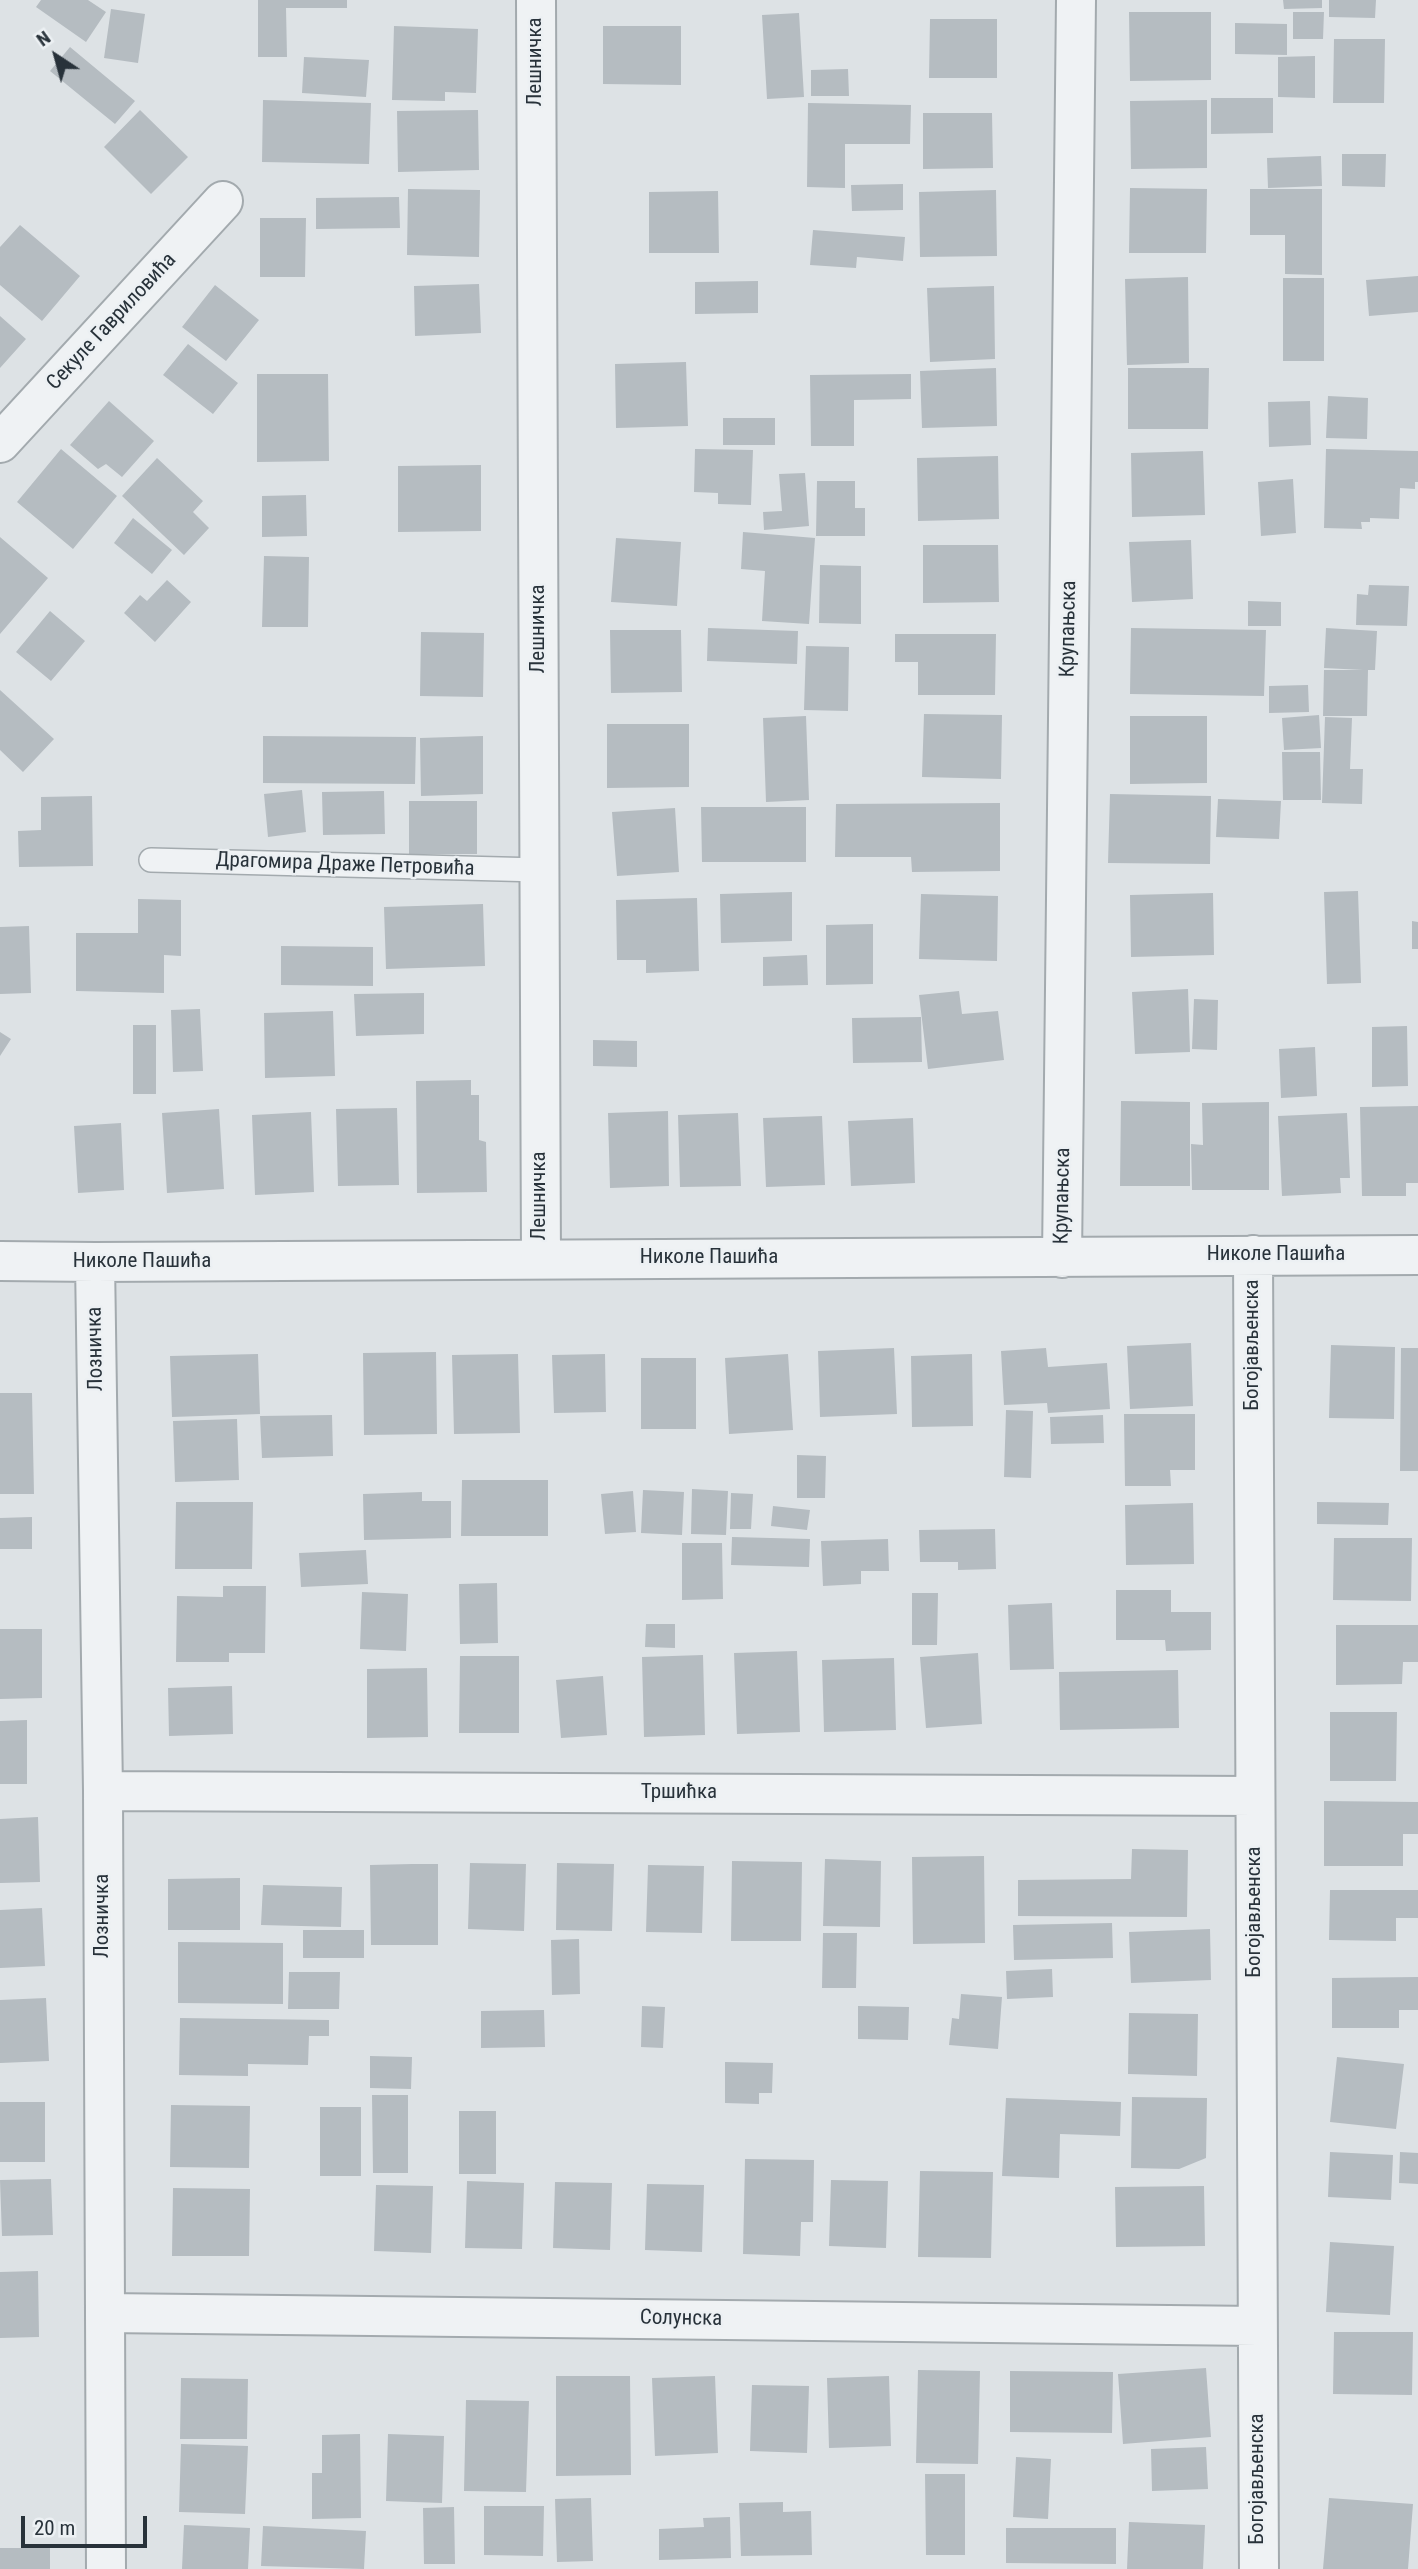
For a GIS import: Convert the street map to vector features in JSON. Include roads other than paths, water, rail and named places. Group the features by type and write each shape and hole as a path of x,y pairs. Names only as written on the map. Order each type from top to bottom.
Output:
{"street":[{"name":"Лешничка","path":"536,0 541,1259"},
{"name":"Крупањска","path":"1062,1258 1076,0"},
{"name":"Секуле Гавриловића","path":"0,443 223,201"},
{"name":"Богојављенска","path":"1253,1255 1259,2569"},
{"name":"Николе Пашића","path":"0,1261 1418,1255"},
{"name":"Лозничка","path":"95,1262 103,1791 106,2569"},
{"name":"Тршићка","path":"103,1791 1255,1796"},
{"name":"Солунска","path":"105,2313 1257,2326"}],"lane":[{"name":"Драгомира Драже Петровића","path":"150,860 540,870"}]}
